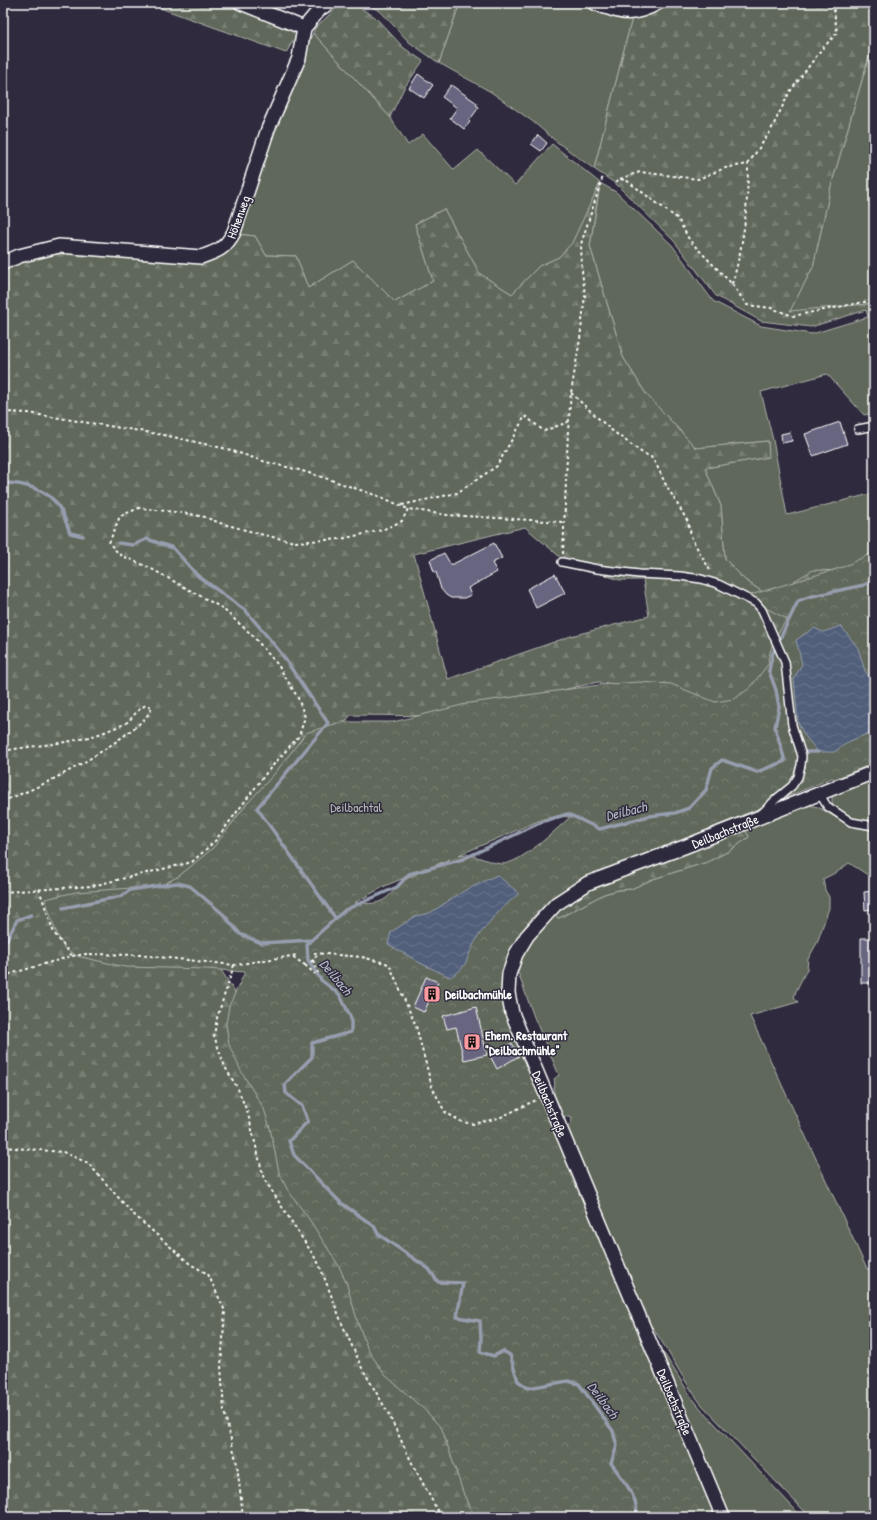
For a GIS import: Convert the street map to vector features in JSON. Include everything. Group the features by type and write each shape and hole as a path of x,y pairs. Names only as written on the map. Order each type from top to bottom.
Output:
{"street":[{"path":"241,3 304,28"},
{"name":"Höhenweg","path":"3,263 19,256 59,246 201,257 222,249 229,242 234,232 268,129 299,58 304,28 320,8 329,3"},
{"path":"595,3 628,13 642,11 658,3"},
{"name":"Deilbachstraße","path":"723,1517 512,1013 508,993 509,974 516,954 527,936 556,904 588,883 874,772"}],"lane":[{"path":"858,429 874,426"},
{"path":"562,562 597,569 639,574 680,576 718,584 756,603 762,610 767,618 785,662 792,725 802,756 802,765 798,777 792,786 776,799 759,817"},
{"path":"819,793 827,806 851,822 874,826"}],"path":[{"path":"732,284 746,217 748,164 770,132 789,93 821,50 837,33 833,3"},
{"path":"616,182 620,179 640,172 698,179 725,168 748,164"},
{"path":"562,562 571,394 580,339 585,295 581,244 603,176"},
{"path":"620,179 626,180 678,219 690,241 732,284 747,305 771,308 792,316 874,300"},
{"path":"571,394 610,429 650,457 657,466 665,483 688,522 692,539 697,549 718,584"},
{"path":"3,412 28,414 164,435 227,449 266,462 318,476 381,497 408,509 446,515 564,522"},
{"path":"401,506 457,493 497,466 525,416 544,431 569,422"},
{"path":"3,892 92,886 192,862 215,841 267,772 299,736 305,716 298,698 278,665 252,635 222,608 148,567 120,555 109,543 120,516 139,508 205,516 220,523 295,542 341,539 382,530 402,521 408,509"},
{"path":"3,751 74,741 93,736 126,723 137,710 146,705 152,707 150,714 101,752 75,768 3,802"},
{"path":"39,889 54,933 72,956"},
{"path":"314,953 362,957 389,964 416,1026 432,1087 445,1112 462,1122 473,1124 499,1118 546,1096"},
{"path":"318,973 312,961 319,953"},
{"path":"3,976 72,956 86,954 140,955 234,965 298,955"},
{"path":"292,956 306,964 315,974"},
{"path":"234,965 214,1036 225,1066 238,1089 248,1114 264,1179 319,1264 343,1326 362,1368 388,1411 413,1465 441,1517"},
{"path":"3,1147 63,1152 88,1163 132,1213 190,1264 208,1274 225,1311 221,1366 224,1411 237,1464 243,1517"}],"green space":[{"path":"146,3 225,3 284,25 297,34 286,53"},
{"path":"342,3 352,3 375,17 404,48 423,61 404,88 390,117 313,33 315,28"},
{"path":"364,3 463,3 458,8 439,63 409,42 380,11"},
{"path":"463,3 586,3 623,17 632,18 594,169 557,142 532,121 491,92 439,63 458,8"},
{"path":"665,3 874,3 874,39 831,186 813,267 790,311 867,304 874,302 874,315 868,317 866,310 811,327 761,321 716,296 674,241 616,184 594,169 632,18"},
{"path":"313,33 390,117 408,145 423,134 454,170 478,150 515,185 552,144 600,183 616,192 672,245 713,301 761,326 812,334 874,315 874,413 864,415 827,374 761,392 773,440 787,515 870,494 874,485 874,564 780,604 745,580 725,559 721,506 705,468 768,457 768,441 696,448 646,394 623,357 590,246 600,185 572,243 559,257 539,266 512,294 480,274 444,209 415,224 433,281 395,302 353,260 308,288 296,256 266,255 255,236 237,234 256,171"},
{"path":"874,39 874,302 789,312 813,267 831,186"},
{"path":"600,183 590,246 623,357 646,394 696,448 768,441 769,457 705,468 721,506 725,559 745,580 780,604 794,581 813,570 843,571 794,660 730,707 662,689 598,682 448,716 351,715 196,897 218,965 242,1004 442,1419 495,1517 3,1517 3,266 59,249 206,260 237,234 255,236 266,255 296,256 308,288 353,260 395,302 433,281 415,224 444,209 480,274 512,294 539,266 559,257 572,243","holes":["525,527 567,563 620,580 643,580 649,616 571,636 448,679 414,554"]},
{"name":"Deilbachtal","path":"874,552 874,763 835,779 832,778 568,888 544,906 524,928 516,940 510,954 504,983 719,1517 474,1517 464,1495 442,1429 427,1412 385,1375 368,1350 358,1323 347,1285 339,1266 309,1219 287,1189 279,1172 270,1128 264,1109 241,1071 229,1045 226,1024 229,1006 245,972 207,969 125,967 77,956 64,948 56,932 45,899 76,892 160,886 179,876 213,848 246,805 275,773 306,733 342,722 393,722 470,703 599,685 638,682 671,684 715,702 734,699 750,688 769,663 768,659 774,639 787,619 744,597 843,567","holes":["557,816 570,817 528,853 510,863 502,864 474,856 464,854 459,855 543,819","450,859 405,880 398,885 390,895 379,902 354,903 387,885"]},
{"path":"874,777 874,824 854,819 834,806 832,803 832,795"},
{"path":"809,805 818,807 849,825 874,831 874,877 871,877 849,863 837,872 823,879 825,890 829,897 829,908 817,943 808,959 807,969 794,997 798,1002 750,1016 867,1269 874,1270 874,1517 810,1517 702,1405 694,1394 659,1337 643,1315 565,1127 571,1124 572,1118 560,1115 554,1094 554,1079 559,1075 534,1017 516,967 525,947 553,915 559,918 604,894 618,890 631,889 653,879 707,862 731,850 749,837 744,828"},
{"path":"744,828 749,837 731,850 707,862 653,879 631,889 618,890 604,894 559,918 553,915 564,903 591,888"},
{"path":"660,1350 665,1355 690,1395 701,1409 802,1517 730,1517 666,1370"}],"water":[{"path":"841,626 858,648 865,671 874,683 874,731 850,741 834,752 818,752 803,733 798,722 794,679 802,664 796,640 814,628 823,632"},
{"path":"497,875 519,893 496,914 480,933 463,968 456,974 450,977 420,963 388,944 391,932 416,916 430,913 464,891"}],"building":[{"path":"418,74 433,85 424,98 409,88"},
{"path":"451,85 477,103 476,105 479,107 464,129 450,118 457,108 442,97"},
{"path":"538,135 547,143 541,151 531,144"},
{"path":"840,422 847,444 813,456 805,434"},
{"path":"790,432 792,441 782,443 781,434"},
{"path":"494,543 502,558 492,563 497,572 468,588 471,595 464,598 451,598 446,595 441,589 436,572 434,572 430,560 444,553 451,565"},
{"path":"555,574 565,593 536,608 527,589"},
{"path":"874,891 874,909 865,910 864,892"},
{"path":"861,938 874,938 874,983 861,983"},
{"name":"Deilbachmühle","path":"426,977 438,982 424,1012 413,1007"},
{"name":"Ehem. Restaurant \"Deilbachmühle\"","path":"476,1007 487,1055 464,1060 456,1027 447,1029 443,1016"},
{"path":"512,1043 519,1056 497,1069 490,1056"}],"waterway":[{"path":"3,483 19,484 42,491 54,501 61,510 70,533 83,536"},
{"path":"118,543 133,545 147,539 173,548 198,576 246,611 281,653 328,723 257,808 336,919"},
{"name":"Deilbach","path":"636,1517 637,1510 633,1495 611,1463 617,1446 613,1431 579,1384 568,1381 528,1388 518,1381 510,1355 503,1351 494,1356 480,1352 480,1321 457,1317 463,1283 438,1282 429,1269 378,1234 374,1226 341,1203 294,1155 289,1141 308,1121 302,1106 286,1093 285,1084 312,1057 312,1043 351,1032 351,1018 340,995 321,980 308,960 307,944 345,910 397,887 409,874 463,859 544,821 568,814 600,829 649,816 675,813 689,808 706,790 712,768 722,760 757,772 785,761 775,727 779,707 776,690 769,671 772,655 798,601 808,597 864,585 874,580"},
{"name":"Deilbach","path":"805,752 818,752"},
{"path":"63,908 122,896 130,890 177,883 190,886 223,914 240,934 261,943 312,940"},
{"path":"3,937 7,940 17,920 31,915"}],"place":[{"name":"Deilbachmühle","path":"432,994"},
{"name":"Ehem. Restaurant \"Deilbachmühle\"","path":"472,1042"}]}
